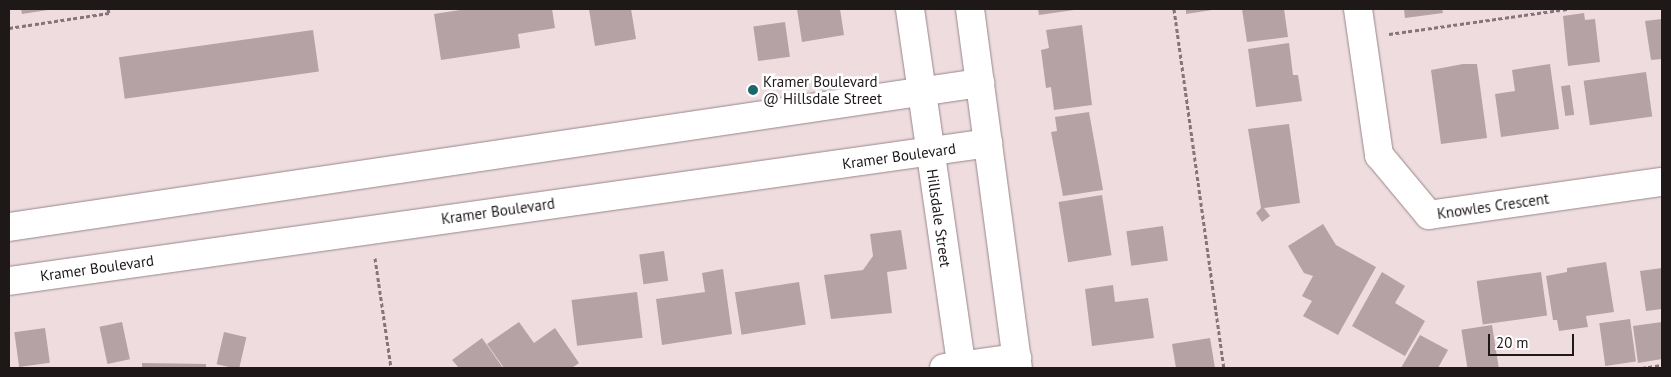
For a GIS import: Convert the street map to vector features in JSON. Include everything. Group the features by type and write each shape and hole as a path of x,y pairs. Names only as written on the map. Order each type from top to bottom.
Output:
{"street":[{"name":"Hillsdale Street","path":"910,9 956,367"},
{"path":"956,367 1018,363 970,9"},
{"name":"Knowles Crescent","path":"1358,9 1379,155 1429,215 1662,182"},
{"path":"9,226 980,83"},
{"name":"Kramer Boulevard","path":"9,281 988,144"}],"path":[{"path":"9,28 109,13 108,9"},
{"path":"1174,9 1224,368"},
{"path":"1362,38 1567,9"},
{"path":"371,230 391,368"},
{"path":"1642,368 1662,365"}],"building":[{"path":"21,9 47,9 48,10 22,14"},
{"path":"467,9 552,9 555,28 518,34 520,48 441,60 434,14"},
{"path":"589,9 631,9 636,39 595,46"},
{"path":"797,9 840,9 844,35 802,42"},
{"path":"1038,9 1074,9 1074,10 1039,15"},
{"path":"1186,9 1212,9 1212,10 1186,14"},
{"path":"1242,9 1284,9 1288,37 1247,42"},
{"path":"1404,9 1442,9 1443,13 1405,18"},
{"path":"1584,13 1585,20 1595,19 1600,62 1568,66 1563,16"},
{"path":"1662,19 1662,59 1651,60 1645,21"},
{"path":"785,22 790,57 758,61 753,26"},
{"path":"1082,25 1092,105 1054,110 1051,87 1046,88 1041,50 1049,48 1046,30"},
{"path":"313,30 319,72 125,99 119,57"},
{"path":"1289,43 1293,75 1298,75 1302,101 1256,107 1248,49"},
{"path":"1463,64 1477,64 1487,138 1441,144 1431,70"},
{"path":"1550,64 1559,129 1501,137 1495,94 1515,91 1512,70"},
{"path":"1646,72 1652,117 1590,125 1584,81"},
{"path":"1570,85 1574,115 1565,116 1561,86"},
{"path":"1089,112 1103,190 1063,196 1051,132 1057,131 1055,117"},
{"path":"1289,124 1300,203 1264,208 1270,216 1262,222 1256,213 1261,208 1248,129"},
{"path":"1102,195 1112,255 1068,262 1059,202"},
{"path":"1323,224 1336,245 1376,267 1338,335 1303,316 1312,301 1302,296 1313,276 1304,273 1288,246"},
{"path":"1163,226 1168,261 1131,266 1126,231"},
{"path":"901,230 907,269 887,272 892,313 831,319 824,275 863,270 873,256 870,234"},
{"path":"664,251 668,281 643,284 639,254"},
{"path":"1606,262 1614,312 1586,316 1588,327 1559,331 1557,320 1553,320 1546,276 1567,272 1567,268"},
{"path":"1662,268 1662,309 1646,311 1640,271"},
{"path":"723,269 732,334 662,345 656,299 705,292 702,273"},
{"path":"1382,272 1405,286 1395,303 1425,321 1405,356 1352,326"},
{"path":"1541,272 1547,316 1483,325 1477,281"},
{"path":"799,282 806,324 742,335 735,292"},
{"path":"1113,285 1115,302 1148,298 1154,338 1092,346 1085,289"},
{"path":"637,292 643,338 577,346 571,300"},
{"path":"1630,319 1636,362 1605,366 1599,323"},
{"path":"122,322 130,359 107,364 100,327"},
{"path":"519,322 534,343 555,328 579,363 572,368 504,368 487,344"},
{"path":"1662,322 1662,359 1638,363 1633,326"},
{"path":"1492,325 1499,367 1467,368 1461,330"},
{"path":"45,328 50,363 19,367 14,332"},
{"path":"224,332 246,337 239,368 217,364"},
{"path":"1420,335 1448,350 1438,368 1401,368"},
{"path":"482,338 503,368 459,368 452,360"},
{"path":"1210,338 1215,368 1176,368 1172,344"},
{"path":"142,363 206,364 206,368 142,368"}],"place":[{"name":"Kramer Boulevard @ Hillsdale Street","path":"753,90"}]}
